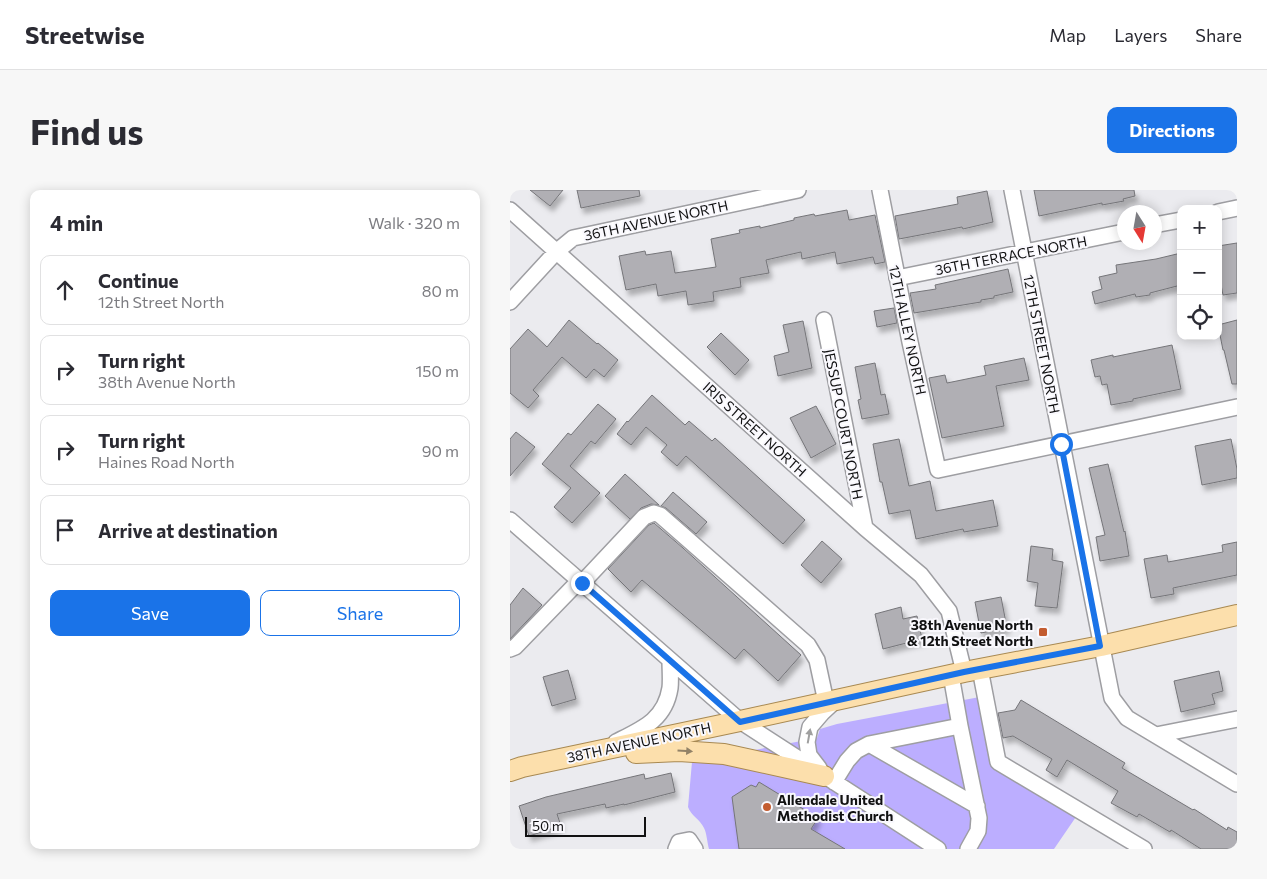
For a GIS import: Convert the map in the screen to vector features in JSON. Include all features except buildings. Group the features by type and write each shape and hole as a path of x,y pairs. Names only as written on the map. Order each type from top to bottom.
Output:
{"main road":[{"name":"38TH AVENUE NORTH","path":"514,767 740,722 965,672 1100,646 1237,615"},
{"path":"602,749 617,754 679,751 724,754 829,779"}],"street":[{"name":"36TH AVENUE NORTH","path":"510,302 556,252 573,238 798,190"},
{"name":"12TH ALLEY NORTH","path":"880,190 938,470 1061,444"},
{"name":"12TH STREET NORTH","path":"1012,190 1100,646"},
{"path":"1222,211 1237,208"},
{"name":"IRIS STREET NORTH","path":"510,210 865,528 921,575 949,611 965,672"},
{"path":"1162,224 1177,221"},
{"name":"36TH TERRACE NORTH","path":"897,278 1117,233"},
{"name":"JESSUP COURT NORTH","path":"824,320 865,528"},
{"path":"1061,444 1237,407"},
{"path":"510,649 515,647 581,582 644,517 654,513 660,515 808,645 817,660 831,702 810,727 807,742 809,755 829,779"},
{"path":"510,520 740,722 938,849"},
{"path":"1100,646 1112,698 1127,718 1237,784"},
{"path":"602,749 647,727 663,710 670,689 670,660"},
{"path":"965,672 960,726 979,818 978,831 968,849"},
{"path":"965,672 998,762 1144,849"},
{"path":"1156,735 1237,719"},
{"path":"829,779 856,751 869,744 960,726"},
{"path":"869,744 978,806"},
{"path":"677,845 689,840 695,849"}],"shaded area":[{"path":"985,696 998,762 1080,811 1054,849 709,849 704,828 688,807 692,762 817,738 820,729 837,724"}],"place":[{"name":"38th Avenue North & 12th Street North","path":"1043,632"},
{"name":"Allendale United Methodist Church","path":"767,807"}],"route":[{"path":"582,583 740,722 964,672 1100,646 1061,444"}]}
